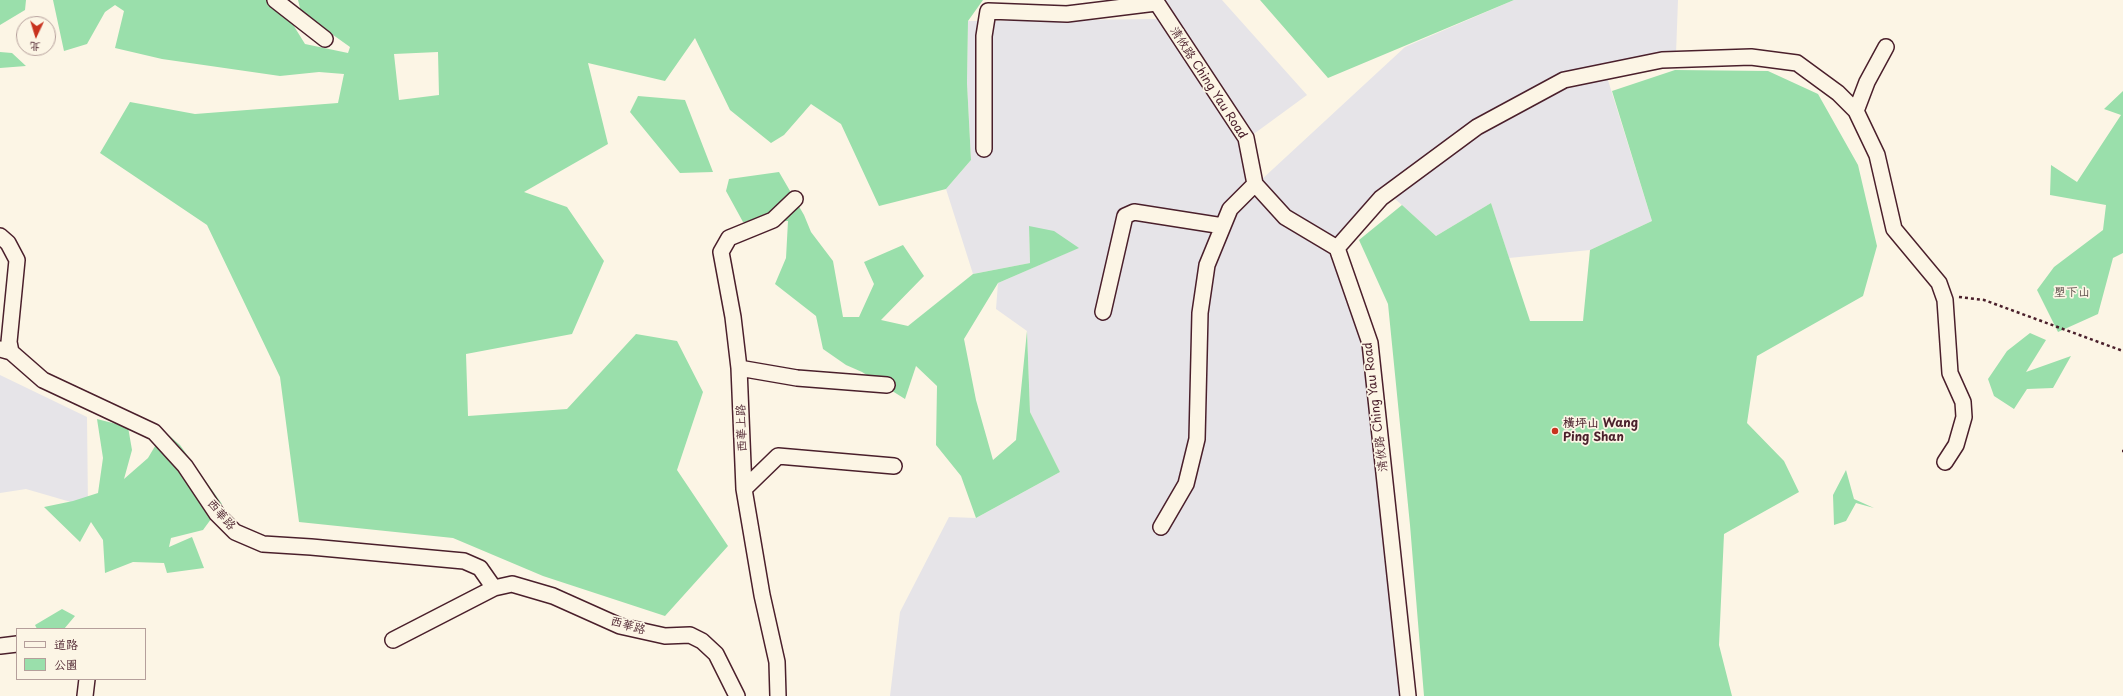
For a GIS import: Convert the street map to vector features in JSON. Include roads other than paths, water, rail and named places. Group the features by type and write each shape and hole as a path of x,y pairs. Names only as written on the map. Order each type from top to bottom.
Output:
{"street":[{"path":"275,0 325,39"},
{"path":"984,149 984,36 988,11 1067,14 1155,1"},
{"name":"清攸路 Ching Yau Road","path":"1155,1 1246,138 1254,184"},
{"path":"1856,110 1867,82 1886,47"},
{"path":"1161,527 1186,484 1197,440 1200,313 1208,265 1230,209 1254,184 1285,217 1337,248 1381,198 1471,132 1564,80 1662,60 1751,57 1797,63 1838,93 1856,110 1877,155 1894,229 1902,241 1932,273 1939,283 1945,300 1950,373 1963,402 1964,417 1956,445 1945,462"},
{"name":"西華上路","path":"778,696 777,662 762,595 744,489 739,368 733,317 721,252 729,238 773,220 795,198"},
{"path":"1103,312 1125,216 1134,212 1223,226"},
{"path":"0,236 8,243 17,260 9,342 5,351"},
{"name":"清攸路 Ching Yau Road","path":"1337,248 1370,343 1408,696"},
{"name":"西華路","path":"5,351 43,380 154,432 185,466 218,514 235,532 263,544 464,561 480,568 494,588"},
{"path":"739,368 797,378 887,385"},
{"path":"744,489 778,456 894,466"},
{"name":"西華路","path":"393,640 494,588 512,584 553,596 620,626 665,636 690,635 702,641 716,654 738,696"},
{"path":"0,646 16,644"},
{"path":"85,696 87,680"}],"place":[{"name":"橫坪山 Wang Ping Shan","path":"1555,431"}],"park label":[{"name":"塱下山","path":"2072,293"}]}
